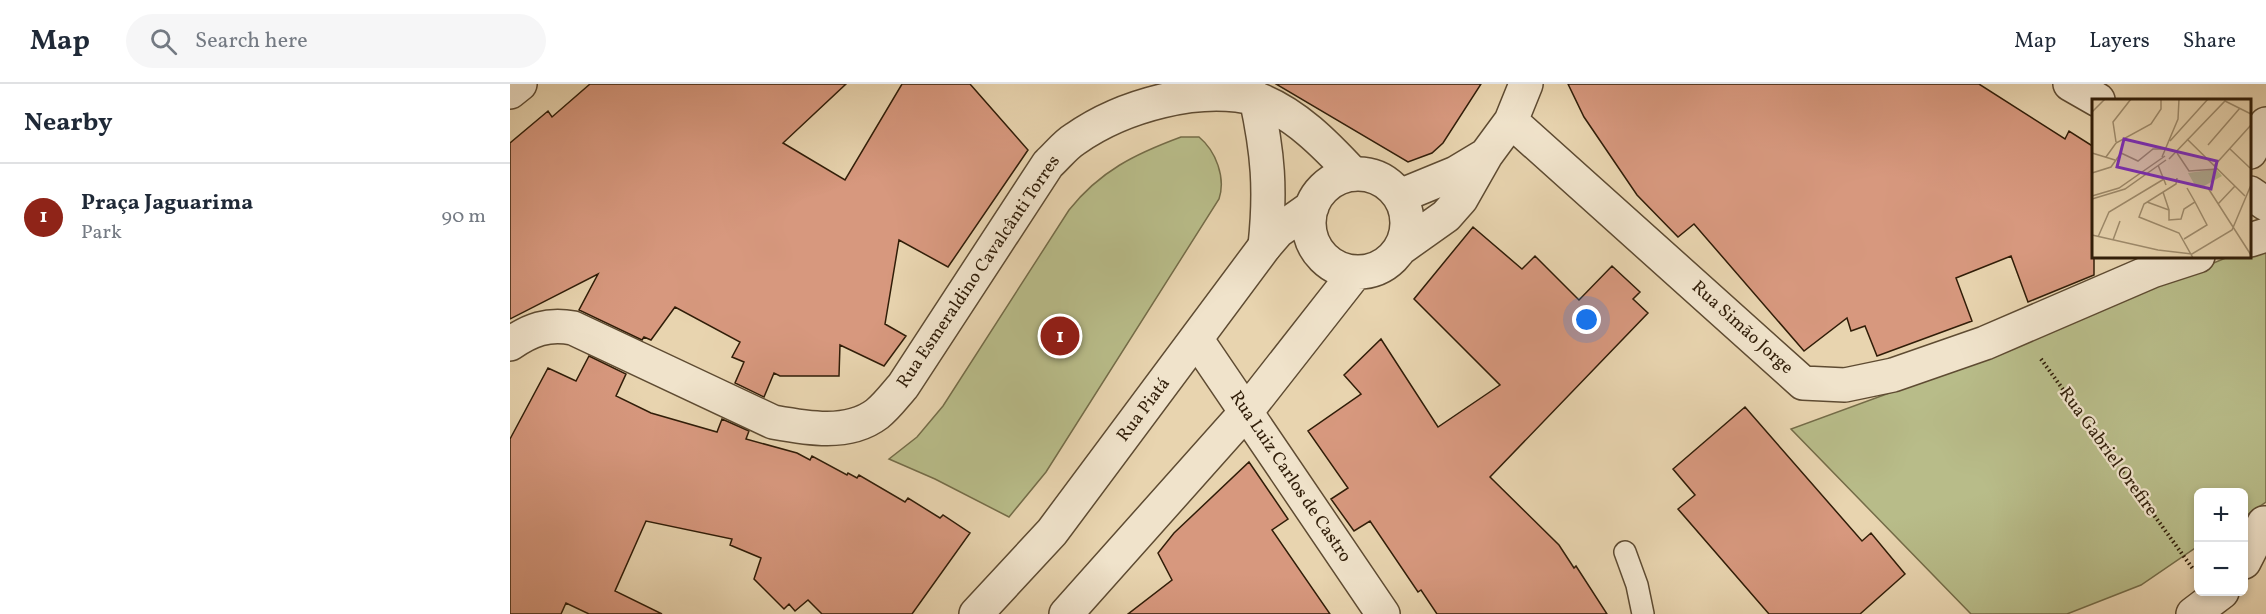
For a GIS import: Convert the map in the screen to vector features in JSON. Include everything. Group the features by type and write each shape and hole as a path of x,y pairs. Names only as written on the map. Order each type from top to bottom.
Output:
{"street":[{"path":"510,92 520,84"},
{"path":"1401,248 1407,231 1407,213 1400,196 1387,183 1371,176 1353,174 1335,180 1321,191 1312,207 1309,225 1312,243 1323,258 1338,268 1355,273 1373,271 1389,262 1401,248 1446,216 1461,199 1486,155 1511,121 1526,84"},
{"path":"2070,84 2096,99"},
{"path":"1259,91 1310,132 1353,174"},
{"path":"1259,91 1270,182 1265,246"},
{"name":"Rua Esmeraldino Cavalcânti Torres","path":"510,344 537,328 560,326 573,328 772,422 830,429 860,423 878,413 903,386 1048,164 1072,140 1126,111 1182,96 1205,92 1259,91"},
{"name":"Rua Simão Jorge","path":"1511,121 1803,383 1845,386 1893,375 1985,343 2155,264 2187,258"},
{"path":"2251,150 2266,124"},
{"path":"1400,196 1456,173 1486,155"},
{"path":"2251,195 2266,204"},
{"name":"Rua Piatá","path":"976,614 1052,532 1265,246 1278,231 1312,207"},
{"path":"2251,240 2266,235"},
{"path":"1066,614 1246,412 1355,273"},
{"name":"Rua Luiz Carlos de Castro","path":"1197,340 1383,614"},
{"path":"2248,554 2264,523"}],"lane":[{"path":"1625,552 1637,585 1643,614"}],"path":[{"name":"Rua Gabriel Orefire","path":"2018,326 2211,599"}],"green space":[{"path":"1181,137 1199,137 1215,157 1221,182 1219,199 1046,472 1009,517 935,479 889,459 917,437 943,406 1069,210 1081,196 1119,165"},
{"path":"2266,241 2266,502 2248,514 2248,488 2194,488 2194,549 2141,585 2067,614 1971,614 1791,429 1974,362 2226,258 2251,258 2251,247"}],"building":[{"path":"590,84 846,84 783,143 845,180 902,84 970,84 1028,150 948,267 899,240 885,324 906,336 884,366 840,345 839,376 780,376 774,373 764,397 735,383 744,362 732,357 740,342 675,307 651,340 644,337 642,340 579,310 598,274 510,319 510,143 548,111 552,117"},
{"path":"1276,84 1481,84 1443,143 1432,153 1408,162"},
{"path":"1568,84 1979,84 2065,139 2069,131 2092,146 2094,275 2028,302 2011,256 1956,278 1972,321 1877,356 1865,326 1851,331 1847,318 1804,351 1694,224 1678,237 1637,195 1584,117"},
{"path":"1473,227 1522,269 1535,256 1579,300 1612,266 1640,292 1633,299 1648,313 1490,477 1559,545 1574,568 1576,566 1607,614 1437,614 1421,590 1418,592 1370,521 1354,531 1331,499 1348,488 1308,431 1361,394 1344,375 1381,339 1438,427 1500,385 1414,299"},
{"path":"589,356 626,374 616,396 651,413 717,432 722,419 749,431 746,439 797,453 810,460 812,456 847,475 848,473 857,478 859,475 905,502 908,498 940,518 943,515 970,533 912,614 822,614 808,600 795,611 789,604 784,609 754,579 761,558 730,545 732,539 646,521 615,591 662,614 589,614 566,603 561,614 510,614 510,439 548,368 576,381"},
{"path":"1745,407 1862,541 1871,533 1905,574 1860,614 1769,614 1678,509 1695,495 1673,469"},
{"path":"1249,462 1288,519 1272,530 1330,614 1128,614 1172,580 1158,553 1174,533"}],"place":[{"name":"Praça Jaguarima","path":"1060,336"}]}
